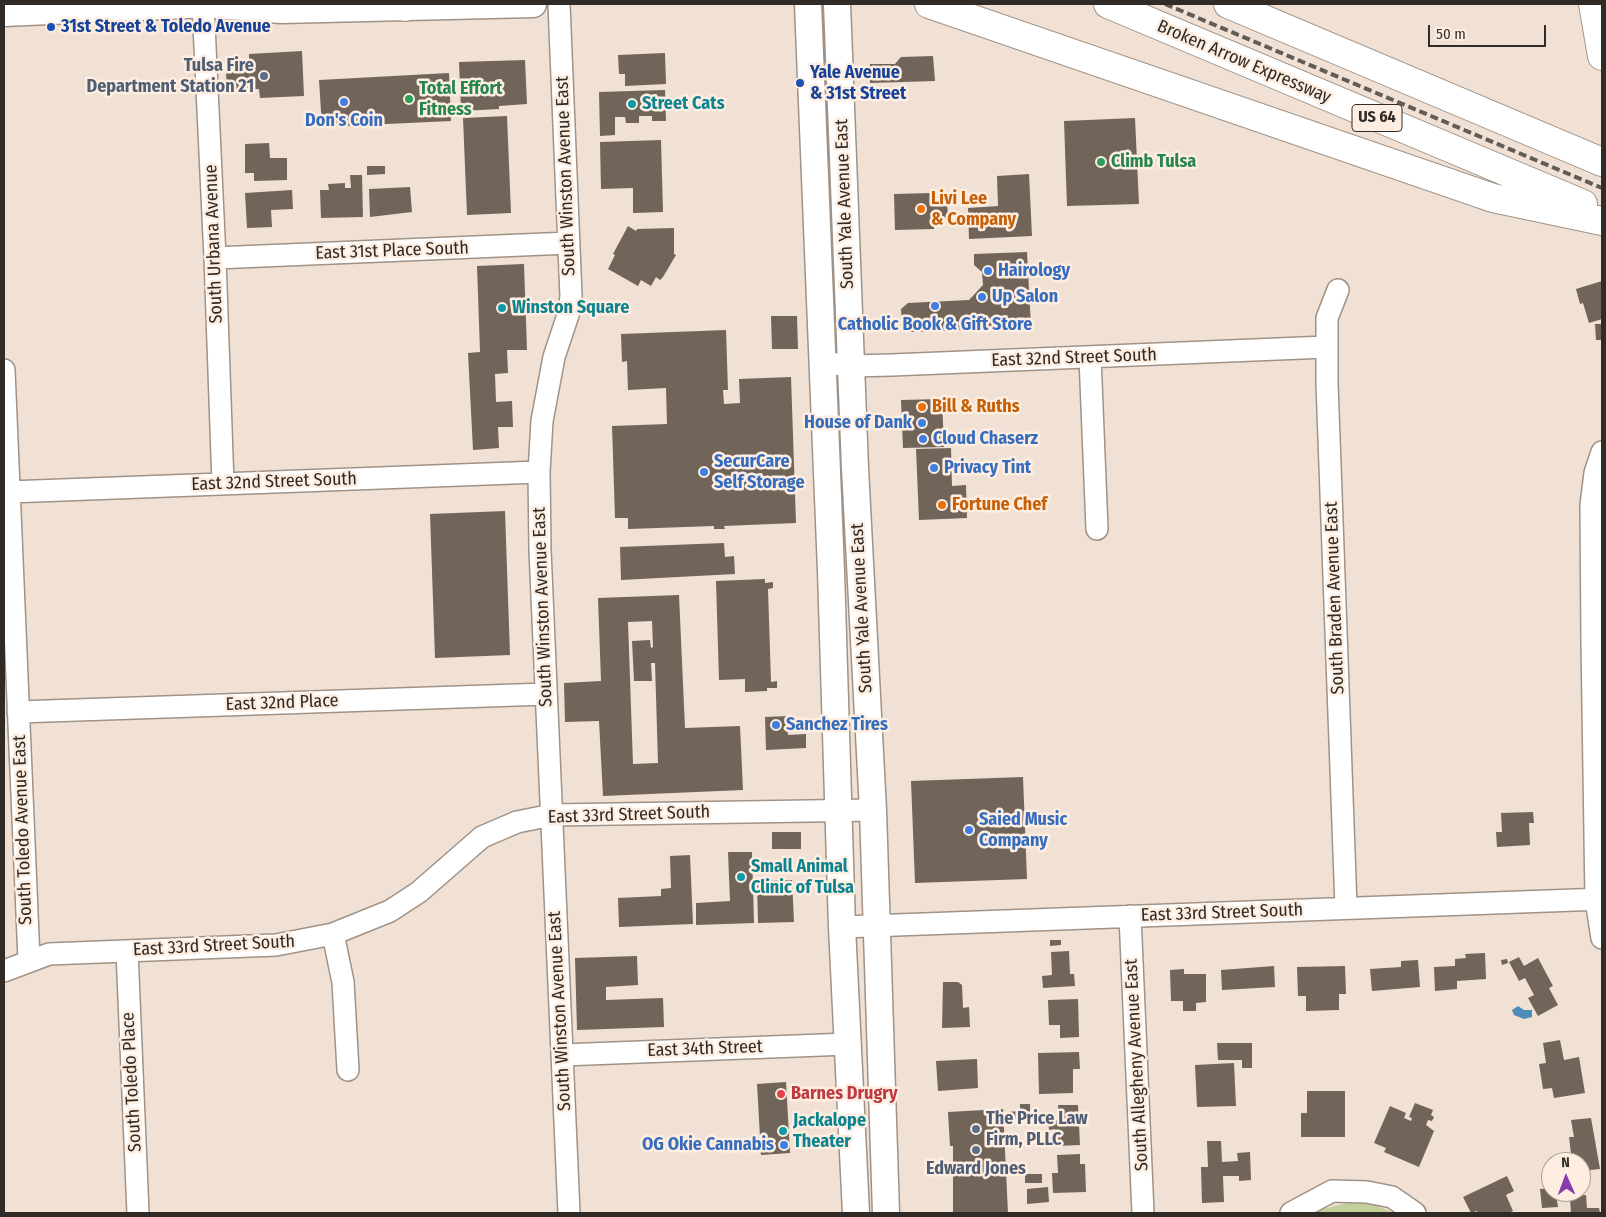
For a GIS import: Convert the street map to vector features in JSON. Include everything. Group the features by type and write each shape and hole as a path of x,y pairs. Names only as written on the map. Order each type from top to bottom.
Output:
{"highway":[{"path":"929,4 1493,198 1602,221"},
{"name":"Broken Arrow Expressway","path":"1108,4 1602,212"},
{"name":"US 64","path":"1228,4 1602,162"},
{"path":"1593,4 1602,56"}],"main road":[{"path":"4,13 206,4 281,10 403,5 533,4"},
{"name":"South Yale Avenue East","path":"808,4 821,362 831,570 837,810 856,1213"},
{"name":"South Yale Avenue East","path":"837,4 851,366 873,810 886,1213"},
{"path":"848,1044 882,1077"}],"street":[{"name":"South Urbana Avenue","path":"206,4 223,484"},
{"name":"South Winston Avenue East","path":"559,4 571,296 569,312 562,330 547,390 542,421 539,472 540,558 569,1213"},
{"name":"East 31st Place South","path":"215,258 569,244"},
{"name":"South Braden Avenue East","path":"1338,290 1327,318 1326,347 1346,907"},
{"name":"East 32nd Street South","path":"821,362 851,366 1326,347"},
{"path":"1090,357 1097,529"},
{"name":"South Toledo Avenue East","path":"4,370 28,960"},
{"path":"1602,452 1595,473 1591,505 1597,633 1599,900 1602,938"},
{"name":"East 32nd Street South","path":"9,492 539,472"},
{"name":"East 32nd Place","path":"18,712 546,694"},
{"name":"East 33rd Street South","path":"4,971 28,960 49,954 276,945 304,942 333,934 368,922 412,896 482,837 518,822 552,815 873,810"},
{"name":"East 33rd Street South","path":"842,928 1346,907 1599,900"},
{"name":"South Allegheny Avenue East","path":"1130,916 1143,1213"},
{"path":"333,934 343,982 348,1070"},
{"name":"South Toledo Place","path":"127,951 138,1213"},
{"name":"East 34th Street","path":"562,1055 848,1044"},
{"path":"1290,1213 1332,1191 1367,1192 1392,1197 1415,1213"}],"green space":[{"path":"1350,1202 1372,1204 1394,1213 1308,1213"}],"water":[{"path":"1518,1006 1524,1010 1532,1010 1532,1017 1524,1019 1514,1015 1512,1010"}],"building":[{"name":"Tulsa Fire Department Station 21","path":"302,51 304,96 260,98 259,89 227,90 226,72 242,72 249,62 249,54"},
{"path":"665,53 666,84 625,86 625,74 619,74 618,55"},
{"path":"933,56 935,81 870,83 870,64 895,64 901,57"},
{"path":"525,60 527,104 499,106 499,109 461,111 459,62"},
{"path":"449,73 451,121 322,127 319,80"},
{"name":"Street Cats","path":"665,90 666,121 652,121 652,116 639,116 639,123 626,123 625,117 615,117 615,135 600,136 599,92"},
{"path":"507,116 511,213 467,215 463,118"},
{"name":"Climb Tulsa","path":"1135,118 1139,204 1067,206 1064,121"},
{"path":"661,140 663,212 633,213 633,188 601,189 600,142"},
{"path":"269,143 270,158 287,158 287,180 254,181 254,173 245,173 245,144"},
{"path":"367,166 385,166 385,174 367,175"},
{"path":"1029,174 1032,236 969,239 968,208 998,206 997,176"},
{"path":"350,175 362,175 363,217 321,218 320,190 329,190 328,184 345,183 345,188 351,188"},
{"path":"410,187 412,212 370,217 369,189"},
{"path":"292,190 293,209 271,210 272,227 247,228 245,193"},
{"name":"Livi Lee & Company","path":"932,193 932,200 947,199 948,219 934,220 934,229 895,230 894,194"},
{"path":"628,226 636,231 637,229 674,228 674,254 676,255 663,277 660,280 656,277 651,286 641,280 638,286 608,269 615,255 613,254"},
{"path":"1027,252 1031,327 909,332 902,325 901,309 908,303 969,300 983,285 982,272 974,265 974,254"},
{"path":"524,264 527,350 507,350 508,373 495,374 496,402 512,401 513,427 498,427 499,448 473,450 468,353 480,352 477,266"},
{"path":"1602,281 1602,319 1589,323 1583,303 1580,304 1576,289"},
{"path":"771,316 797,316 798,349 772,349"},
{"path":"1595,324 1602,324 1602,340 1596,340"},
{"name":"SecurCare Self Storage","path":"726,330 728,390 723,390 724,404 740,403 739,379 791,377 796,523 724,526 725,529 714,529 714,526 628,529 628,518 615,518 612,426 667,424 666,388 628,390 627,361 622,362 621,334"},
{"path":"942,399 944,447 903,448 901,400"},
{"path":"951,448 952,486 966,485 967,518 919,520 916,449"},
{"path":"505,511 510,655 435,658 430,514"},
{"path":"724,543 725,557 734,556 735,574 621,580 620,547"},
{"path":"765,579 765,583 773,582 773,588 768,589 771,682 777,681 777,688 767,688 767,691 745,692 745,679 719,680 716,581"},
{"path":"679,595 685,728 740,726 743,790 603,796 599,721 565,722 564,683 601,681 598,598","holes":["652,621 653,647 651,648 650,640 632,641 634,681 652,681 651,663 655,663 658,763 633,764 628,622"]},
{"name":"Sanchez Tires","path":"787,716 788,735 806,734 806,748 766,750 765,717"},
{"name":"Saied Music Company","path":"1023,777 1027,879 915,883 911,781"},
{"path":"1533,812 1534,823 1529,823 1530,845 1497,847 1496,832 1502,832 1501,813"},
{"path":"772,832 801,832 801,849 772,849"},
{"name":"Small Animal Clinic of Tulsa","path":"728,852 752,852 754,923 696,925 696,903 730,901"},
{"path":"690,855 693,924 619,927 618,898 661,896 661,889 671,888 670,856"},
{"path":"792,880 794,922 758,923 757,881"},
{"path":"1050,940 1061,940 1061,945 1050,946"},
{"path":"1069,951 1070,974 1074,974 1075,986 1043,988 1042,976 1052,975 1051,952"},
{"path":"1485,953 1486,979 1457,981 1457,989 1435,991 1434,967 1455,966 1455,959 1466,958 1465,954"},
{"path":"637,956 638,985 606,987 606,1000 663,998 664,1027 577,1030 575,958"},
{"path":"1519,957 1524,966 1538,958 1553,986 1549,988 1558,1005 1538,1016 1528,998 1534,995 1525,978 1519,981 1509,962"},
{"path":"1507,959 1508,963 1502,965 1501,960"},
{"path":"1418,960 1420,987 1372,991 1370,969 1401,967 1401,961"},
{"path":"1274,966 1275,987 1222,990 1221,970"},
{"path":"1345,966 1346,994 1339,994 1339,1010 1306,1011 1306,996 1298,996 1297,967"},
{"path":"1184,969 1184,974 1206,974 1206,1002 1196,1003 1196,1011 1183,1011 1183,1001 1171,1001 1170,970"},
{"path":"943,982 958,982 962,985 963,1008 969,1007 970,1027 942,1028"},
{"path":"1078,999 1079,1037 1060,1038 1060,1025 1049,1025 1048,1000"},
{"path":"1560,1040 1564,1060 1579,1057 1585,1093 1554,1098 1552,1088 1543,1089 1539,1064 1546,1063 1543,1043"},
{"path":"1217,1043 1252,1043 1252,1068 1242,1068 1242,1060 1218,1060"},
{"path":"1079,1052 1080,1069 1073,1069 1073,1093 1039,1094 1038,1053"},
{"path":"977,1059 978,1088 938,1091 936,1061"},
{"path":"1234,1063 1236,1106 1197,1107 1195,1065"},
{"path":"786,1082 790,1153 761,1155 757,1084"},
{"path":"1307,1091 1345,1091 1345,1137 1301,1137 1301,1113 1307,1113"},
{"path":"1415,1103 1433,1110 1431,1115 1434,1117 1432,1121 1428,1120 1426,1125 1434,1131 1419,1167 1384,1152 1386,1148 1374,1143 1390,1106 1406,1113 1404,1118 1411,1121 1412,1118 1409,1117"},
{"path":"1020,1104 1030,1104 1030,1112 1020,1112"},
{"path":"1058,1105 1078,1105 1080,1145 1056,1146 1055,1129 1049,1130 1048,1121 1059,1120"},
{"path":"1003,1109 1008,1213 953,1213 953,1146 950,1146 948,1112"},
{"path":"1019,1111 1019,1119 1008,1119 1008,1112"},
{"path":"1591,1118 1600,1169 1591,1170 1591,1152 1571,1152 1569,1137 1574,1137 1571,1120"},
{"path":"1207,1141 1221,1141 1222,1162 1238,1161 1237,1153 1250,1152 1251,1180 1239,1181 1239,1176 1223,1176 1224,1202 1202,1203 1201,1167 1208,1167"},
{"path":"1080,1154 1080,1164 1085,1164 1086,1192 1053,1193 1052,1173 1058,1173 1057,1155"},
{"path":"1025,1174 1042,1174 1042,1183 1025,1183"},
{"path":"1507,1176 1514,1191 1506,1195 1513,1211 1508,1213 1478,1213 1477,1211 1471,1213 1463,1197"},
{"path":"1048,1187 1049,1202 1027,1204 1027,1189"},
{"path":"1541,1202 1557,1202 1558,1207 1542,1208"},
{"path":"1570,1202 1587,1202 1587,1208 1599,1208 1600,1213 1571,1213"}],"railway":[{"path":"1165,4 1602,188"}],"place":[{"name":"31st Street & Toledo Avenue","path":"51,27"},
{"name":"Tulsa Fire Department Station 21","path":"264,76"},
{"name":"Yale Avenue & 31st Street","path":"800,83"},
{"name":"Total Effort Fitness","path":"409,99"},
{"name":"Don's Coin","path":"344,102"},
{"name":"Street Cats","path":"632,104"},
{"name":"Climb Tulsa","path":"1101,162"},
{"name":"Livi Lee & Company","path":"921,209"},
{"name":"Hairology","path":"988,271"},
{"name":"Up Salon","path":"982,297"},
{"name":"Catholic Book & Gift Store","path":"935,306"},
{"name":"Winston Square","path":"502,308"},
{"name":"Bill & Ruths","path":"922,407"},
{"name":"House of Dank","path":"922,423"},
{"name":"Cloud Chaserz","path":"923,439"},
{"name":"Privacy Tint","path":"934,468"},
{"name":"SecurCare Self Storage","path":"704,472"},
{"name":"Fortune Chef","path":"942,505"},
{"name":"Sanchez Tires","path":"776,725"},
{"name":"Saied Music Company","path":"969,830"},
{"name":"Small Animal Clinic of Tulsa","path":"741,877"},
{"name":"Barnes Drugry","path":"781,1094"},
{"name":"The Price Law Firm, PLLC","path":"976,1129"},
{"name":"Jackalope Theater","path":"783,1131"},
{"name":"OG Okie Cannabis","path":"784,1145"},
{"name":"Edward Jones","path":"976,1150"}]}
